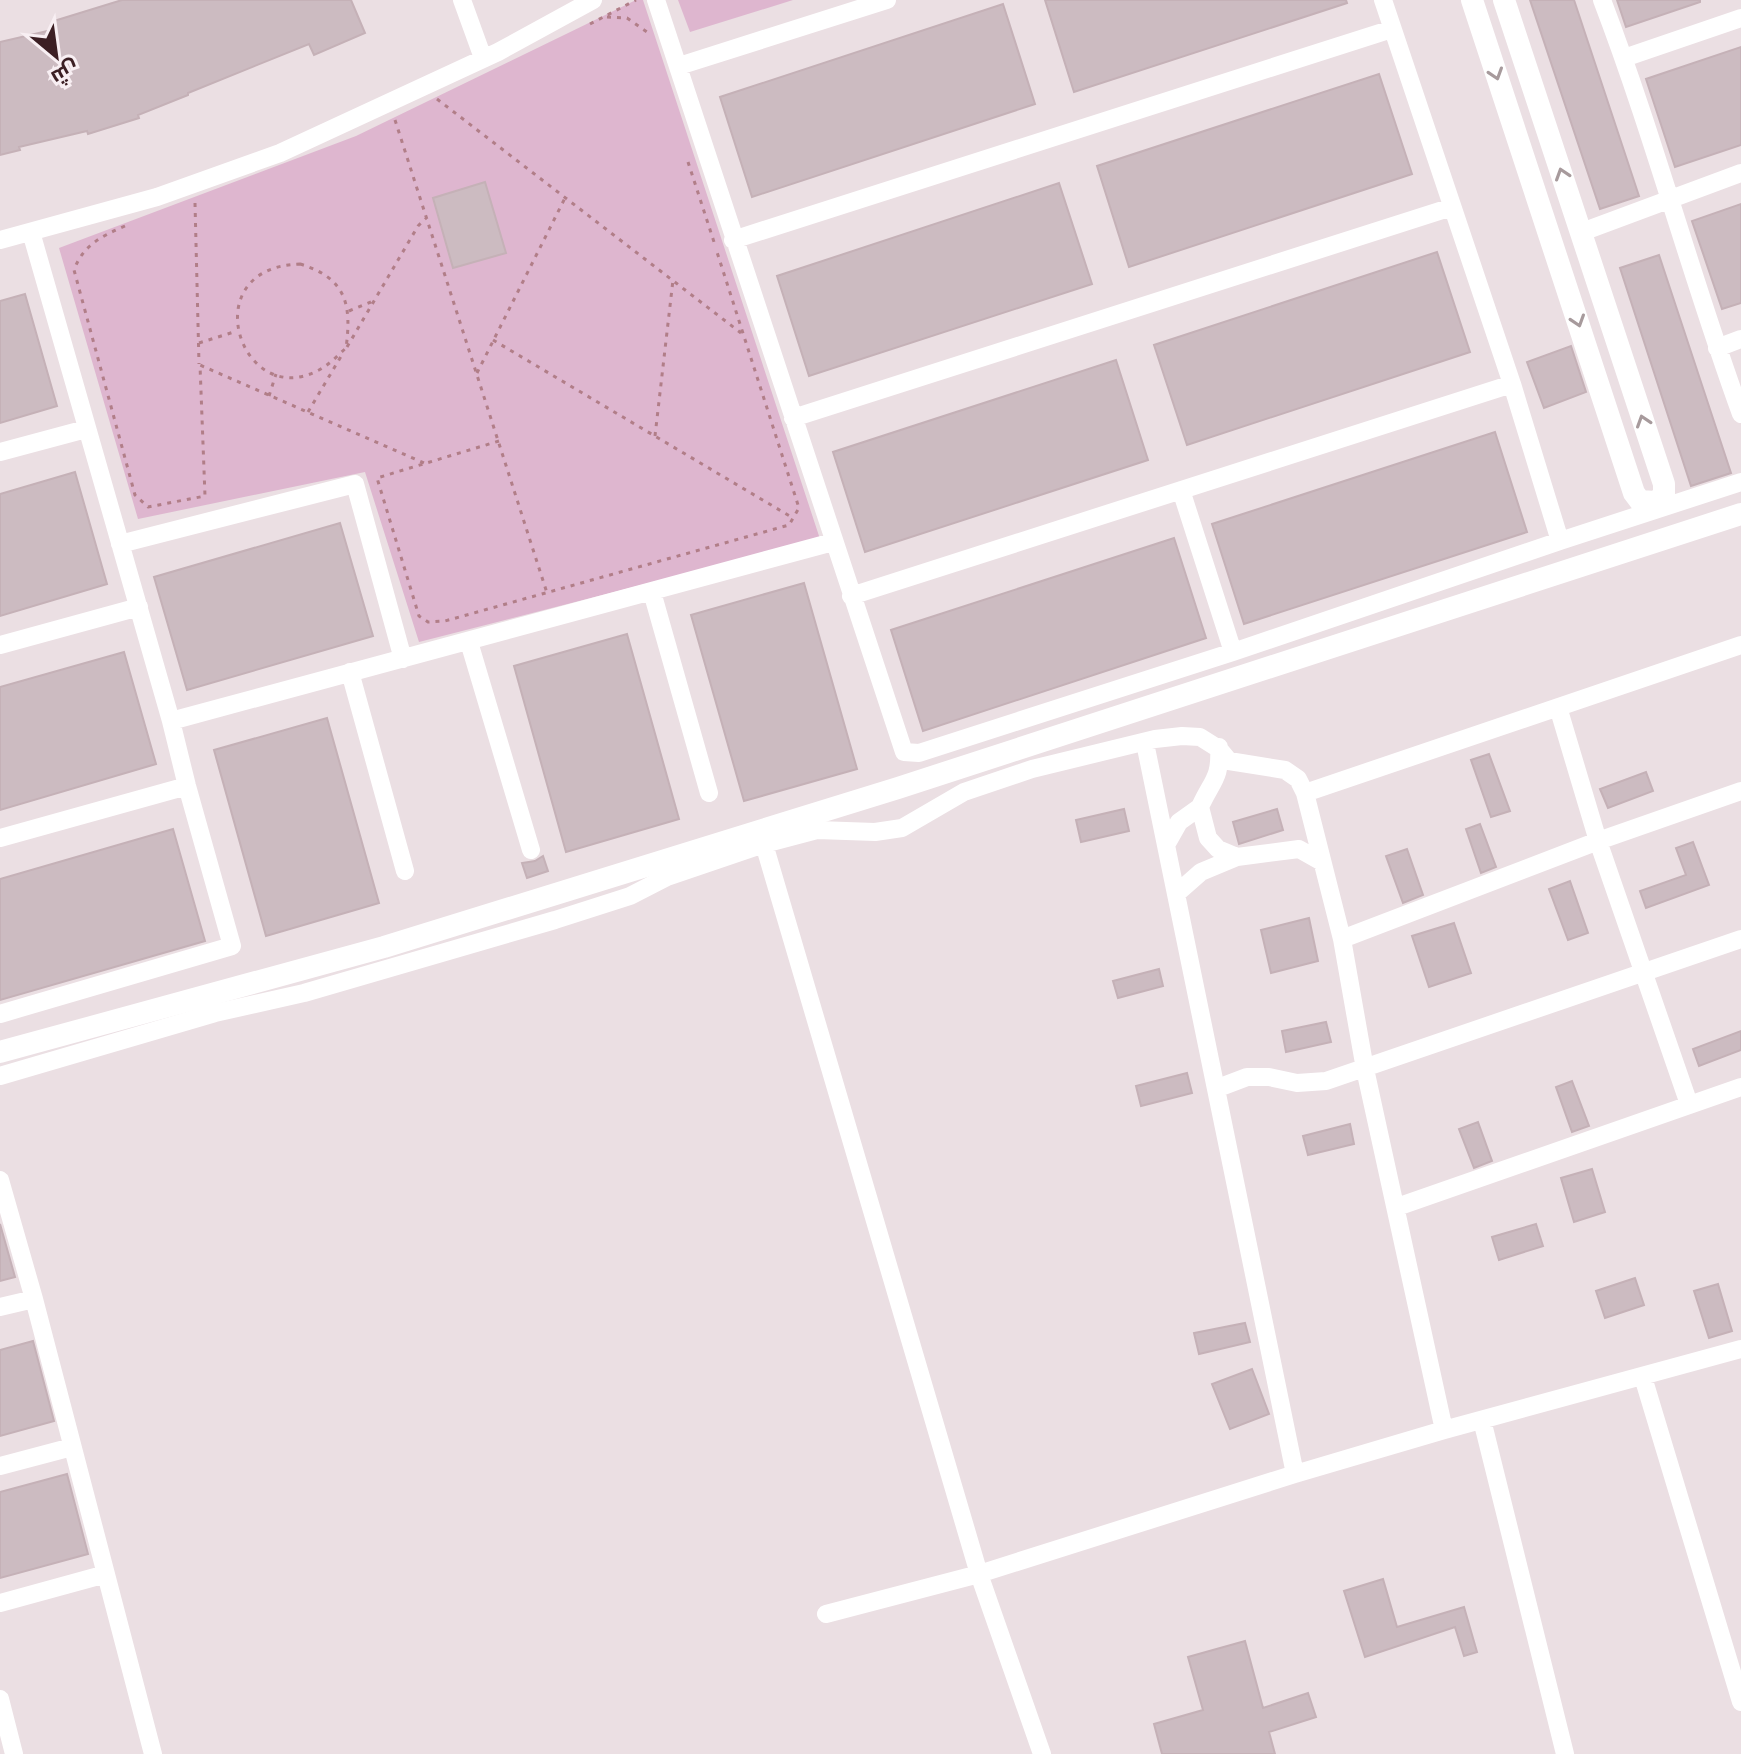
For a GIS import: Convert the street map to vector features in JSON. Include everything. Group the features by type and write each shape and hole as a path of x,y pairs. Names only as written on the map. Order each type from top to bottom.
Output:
{"street":[{"path":"462,0 483,58"},
{"path":"0,240 157,197 280,153 483,58 593,0"},
{"path":"656,0 904,752 919,753 1233,652 1741,482"},
{"path":"679,66 887,0"},
{"path":"1383,0 1512,384 1560,541"},
{"path":"1472,0 1634,493 1640,501 1655,502 1664,496 1664,484 1504,0"},
{"path":"1602,0 1741,414"},
{"path":"1624,58 1741,18"},
{"path":"733,240 1392,29"},
{"path":"1582,232 1741,173"},
{"path":"793,418 1452,207"},
{"path":"0,1014 232,946 31,232"},
{"path":"1717,348 1741,339"},
{"path":"851,596 1512,384"},
{"path":"0,452 86,429"},
{"path":"120,544 355,484 403,659"},
{"path":"1181,490 1233,652"},
{"path":"0,1052 384,947 807,816 1741,514"},
{"path":"171,721 833,542"},
{"path":"652,592 709,793"},
{"path":"0,645 139,607"},
{"path":"469,642 531,850"},
{"path":"1305,793 1741,645"},
{"path":"350,672 405,871"},
{"path":"1558,707 1598,841 1689,1104"},
{"path":"0,1076 215,1013 304,993 555,920 630,896 667,877 764,844 817,830 875,832 902,828 964,792 1032,769 1145,743 1182,736 1200,737 1219,748 1229,761 1285,770 1298,779 1305,793 1342,939 1365,1069 1444,1430"},
{"path":"1145,743 1295,1474"},
{"path":"1166,845 1179,822 1200,807 1215,783 1220,767 1219,748"},
{"path":"0,838 187,786"},
{"path":"1342,939 1598,841 1741,791"},
{"path":"1200,807 1208,838 1218,849 1237,857"},
{"path":"764,844 979,1574 1042,1754"},
{"path":"1176,894 1201,872 1237,857 1299,849 1322,862"},
{"path":"1218,1088 1247,1077 1269,1077 1297,1083 1326,1081 1741,939"},
{"path":"1397,1207 1741,1087"},
{"path":"0,1180 153,1754"},
{"path":"0,1307 34,1299"},
{"path":"826,1614 979,1574 1444,1430 1741,1349"},
{"path":"1643,1377 1741,1702"},
{"path":"1482,1420 1565,1754"},
{"path":"0,1466 72,1447"},
{"path":"0,1603 106,1574"},
{"path":"0,1699 14,1754"}],"path":[{"path":"578,30 636,0"},
{"path":"604,17 627,18 647,32"},
{"path":"437,99 743,334"},
{"path":"387,122 395,118 547,593"},
{"path":"499,441 377,478 419,616 428,622 445,621 789,525 799,508 686,153"},
{"path":"135,222 98,238 79,256 74,270 135,495 148,507 205,496 195,200 201,197"},
{"path":"477,373 566,198"},
{"path":"308,412 418,226 427,217"},
{"path":"300,264 325,274 343,294 349,311 346,348 317,371 300,376 276,374 263,368 248,355 239,339 236,319 240,300 249,284 264,271 282,265 300,264"},
{"path":"655,436 673,280"},
{"path":"349,311 374,301"},
{"path":"199,343 238,331"},
{"path":"493,340 793,518"},
{"path":"200,365 424,463"},
{"path":"269,396 276,374"}],"shaded area":[{"path":"636,0 643,0 820,539 419,642 365,472 138,519 59,248 356,136"},
{"path":"678,0 793,0 690,32"}],"building":[{"path":"122,0 351,0 365,33 314,55 309,44 188,93 138,115 139,118 88,134 87,131 19,147 20,150 0,155 0,42 56,29 54,21"},
{"path":"1045,0 1346,0 1347,3 1074,92"},
{"path":"1530,0 1574,0 1639,196 1600,209"},
{"path":"1617,0 1700,0 1700,2 1626,27"},
{"path":"1003,4 1035,104 752,197 720,97"},
{"path":"1741,47 1741,145 1675,167 1646,79"},
{"path":"1379,74 1412,174 1129,267 1097,166"},
{"path":"485,182 506,253 453,268 433,198"},
{"path":"1059,183 1092,284 809,376 777,276"},
{"path":"1741,204 1741,303 1722,309 1692,221"},
{"path":"1437,252 1470,352 1187,445 1154,345"},
{"path":"1659,255 1731,473 1691,486 1620,268"},
{"path":"25,294 57,406 0,423 0,301"},
{"path":"1571,346 1586,392 1544,408 1527,362"},
{"path":"1116,360 1148,460 865,552 833,452"},
{"path":"1495,432 1527,532 1244,624 1212,524"},
{"path":"75,472 107,584 0,616 0,494"},
{"path":"340,523 373,636 187,690 154,577"},
{"path":"1174,538 1206,638 923,731 891,630"},
{"path":"804,583 857,769 744,801 691,615"},
{"path":"627,634 679,819 566,852 514,666"},
{"path":"124,652 156,764 0,810 0,687"},
{"path":"327,718 379,903 266,936 214,750"},
{"path":"1489,754 1510,811 1491,817 1471,760"},
{"path":"1646,772 1653,791 1608,808 1600,789"},
{"path":"1124,809 1129,831 1081,842 1076,820"},
{"path":"1277,809 1283,830 1239,844 1233,822"},
{"path":"1480,824 1496,867 1481,873 1466,829"},
{"path":"173,829 205,941 0,1000 0,879"},
{"path":"1693,842 1709,885 1646,908 1640,891 1686,875 1676,848"},
{"path":"1407,849 1423,895 1403,903 1386,856"},
{"path":"543,856 548,871 527,878 522,863"},
{"path":"1570,881 1588,933 1568,940 1549,889"},
{"path":"1309,918 1318,961 1271,973 1261,930"},
{"path":"1454,923 1471,973 1429,987 1412,936"},
{"path":"1159,969 1163,986 1118,998 1113,981"},
{"path":"1326,1022 1331,1042 1286,1052 1282,1031"},
{"path":"1741,1031 1741,1050 1699,1066 1693,1049"},
{"path":"1187,1073 1192,1093 1141,1106 1136,1086"},
{"path":"1572,1081 1589,1126 1572,1132 1556,1087"},
{"path":"1478,1122 1492,1161 1474,1168 1459,1129"},
{"path":"1350,1124 1354,1144 1308,1155 1303,1136"},
{"path":"1592,1169 1605,1212 1574,1222 1561,1178"},
{"path":"0,1224 15,1277 0,1281"},
{"path":"1536,1224 1543,1246 1499,1260 1492,1237"},
{"path":"1635,1278 1644,1305 1605,1318 1596,1291"},
{"path":"1718,1284 1732,1331 1709,1338 1694,1291"},
{"path":"1245,1323 1250,1342 1199,1354 1194,1333"},
{"path":"33,1341 54,1421 0,1436 0,1350"},
{"path":"1252,1369 1269,1414 1230,1429 1212,1384"},
{"path":"67,1474 88,1554 0,1578 0,1492"},
{"path":"1383,1579 1397,1627 1464,1607 1477,1652 1464,1656 1455,1627 1365,1657 1344,1591"},
{"path":"1245,1641 1263,1708 1308,1693 1316,1717 1269,1732 1275,1754 1162,1754 1154,1724 1203,1710 1188,1657"}]}
